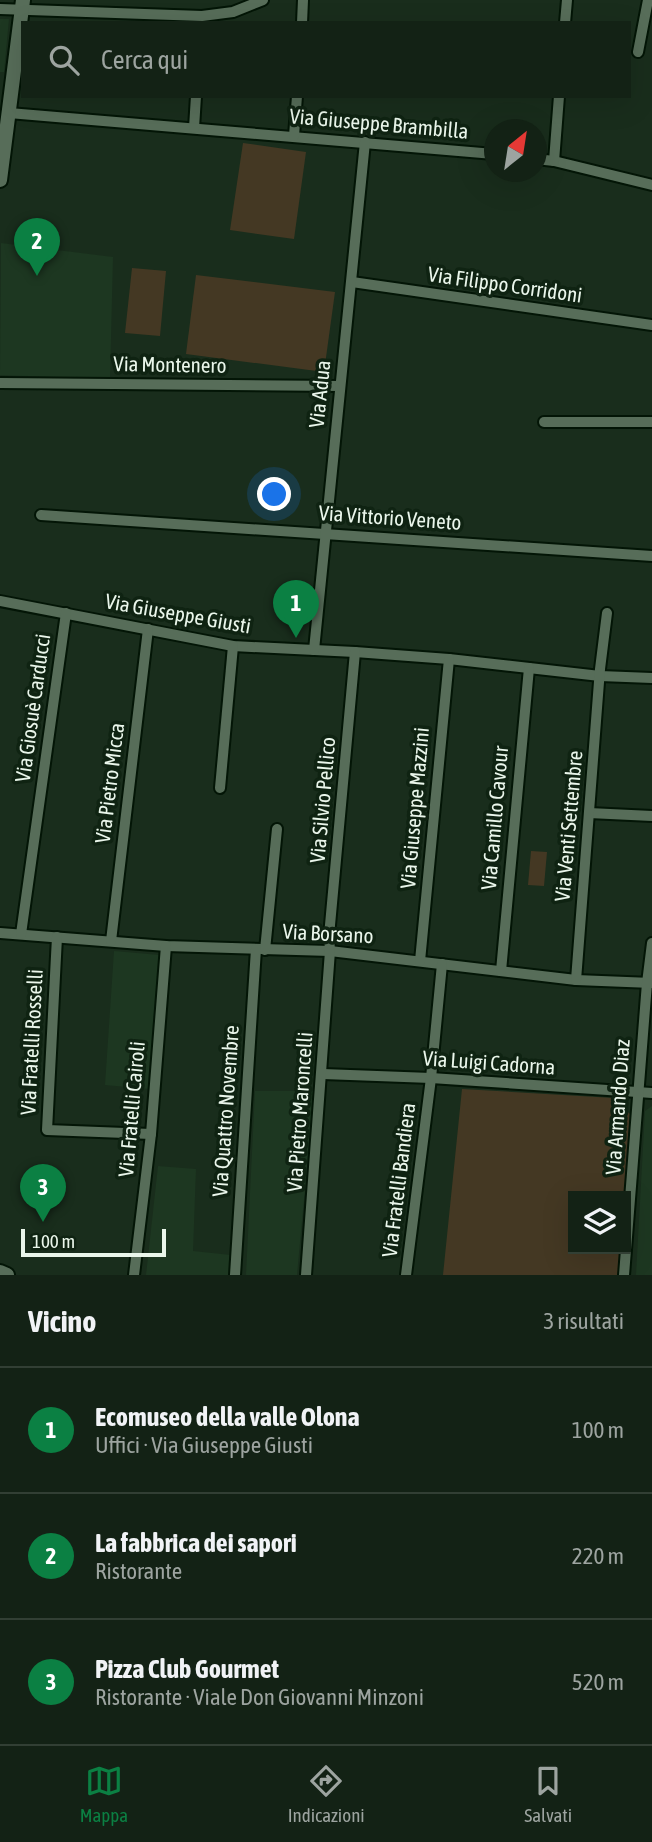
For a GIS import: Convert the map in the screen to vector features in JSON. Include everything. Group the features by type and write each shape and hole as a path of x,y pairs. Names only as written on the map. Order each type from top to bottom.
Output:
{"street":[{"path":"0,9 22,5 202,20 263,0"},
{"path":"302,21 303,0"},
{"path":"565,21 567,0"},
{"path":"638,52 648,0"},
{"path":"0,180 22,5"},
{"path":"194,128 197,98"},
{"path":"294,136 297,98"},
{"path":"554,161 559,98"},
{"name":"Via Giuseppe Brambilla","path":"9,113 484,153"},
{"name":"Via Adua","path":"314,650 365,142"},
{"path":"547,160 652,185"},
{"name":"Via Filippo Corridoni","path":"352,282 652,326"},
{"name":"Via Montenero","path":"0,383 340,386"},
{"path":"544,422 652,422"},
{"name":"Via Vittorio Veneto","path":"41,515 652,556"},
{"name":"Via Giuseppe Giusti","path":"0,601 233,646 449,659 600,676 652,678"},
{"name":"Via Giosuè Carducci","path":"20,934 66,613"},
{"path":"600,676 607,613"},
{"name":"Via Pietro Micca","path":"111,941 148,629"},
{"path":"220,788 233,646"},
{"name":"Via Silvio Pellico","path":"330,951 329,936 355,652"},
{"name":"Via Giuseppe Mazzini","path":"420,961 449,659"},
{"name":"Via Camillo Cavour","path":"501,971 528,668"},
{"name":"Via Venti Settembre","path":"576,980 600,676"},
{"path":"589,813 652,816"},
{"name":"Via Quattro Novembre","path":"235,1275 260,949 277,829"},
{"name":"Via Borsano","path":"0,933 166,946 330,951 576,980 649,983"},
{"name":"Via Fratelli Rosselli","path":"57,936 47,1130 151,1134"},
{"name":"Via Armando Diaz","path":"624,1275 652,943"},
{"name":"Via Fratelli Cairoli","path":"134,1275 151,1134 166,946"},
{"name":"Via Pietro Maroncelli","path":"306,1275 323,1074 330,951"},
{"name":"Via Fratelli Bandiera","path":"407,1275 442,964"},
{"name":"Via Luigi Cadorna","path":"323,1074 431,1078 652,1093"},
{"path":"0,1272 7,1275"}],"shaded area":[{"path":"0,19 9,19 4,72 0,72"},
{"path":"243,143 306,152 294,239 230,230"},
{"path":"1,243 113,257 110,379 0,375"},
{"path":"132,268 166,271 160,336 125,333"},
{"path":"196,275 335,292 324,372 186,354"},
{"path":"531,851 547,852 544,886 528,885"},
{"path":"114,951 159,955 150,1089 105,1085"},
{"path":"462,1089 614,1098 630,1114 624,1191 568,1191 568,1254 620,1254 618,1275 443,1275"},
{"path":"255,1091 314,1091 297,1275 246,1275"},
{"path":"652,1106 652,1275 636,1275 645,1111"},
{"path":"158,1166 196,1169 193,1251 231,1255 230,1275 146,1275"}],"place":[{"name":"La fabbrica dei sapori","path":"37,276"},
{"name":"Ecomuseo della valle Olona","path":"296,638"},
{"name":"Pizza Club Gourmet","path":"43,1222"}]}
